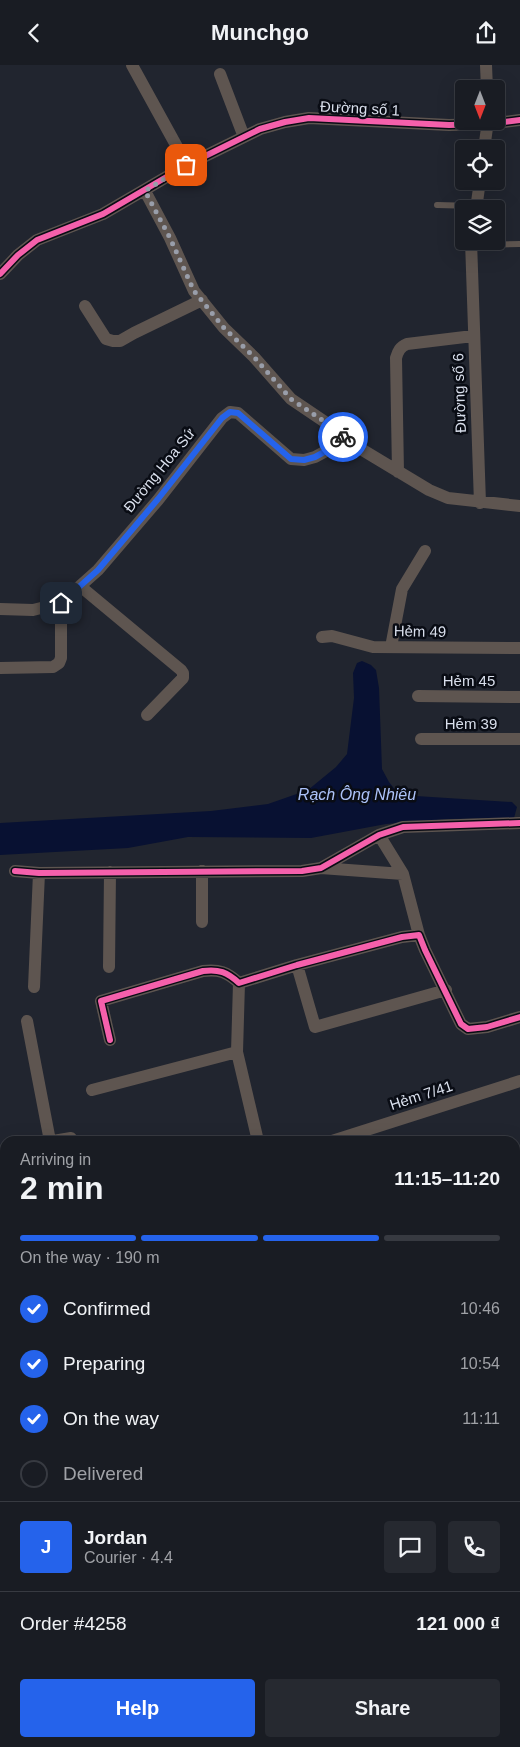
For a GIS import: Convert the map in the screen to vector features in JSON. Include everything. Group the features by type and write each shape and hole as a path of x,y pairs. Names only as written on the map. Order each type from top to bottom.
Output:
{"street":[{"path":"132,65 186,165"},
{"path":"486,65 487,80"},
{"path":"220,74 244,137"},
{"name":"Đường số 1","path":"0,274 18,255 37,240 103,213 145,191 186,165 260,129 309,118 455,125"},
{"name":"Đường số 1","path":"505,121 520,120"},
{"path":"145,191 170,238 194,291 224,328 254,357 291,399 328,424 346,440 428,490 448,498 520,506"},
{"name":"Đường số 6","path":"471,250 480,503"},
{"path":"85,306 106,339 120,341 202,300"},
{"path":"398,472 396,358 402,346 407,343 473,336"},
{"name":"Đường Hoa Sứ","path":"0,609 33,610 61,603 98,570 158,499 222,418 230,412 238,413 291,459 304,460 315,457 346,440"},
{"path":"391,647 402,589 425,551"},
{"path":"80,586 183,673 183,678 147,715"},
{"path":"0,668 53,667 59,663 61,657 61,603"},
{"name":"Hẻm 49","path":"322,637 332,636 373,647 520,648"},
{"name":"Hẻm 45","path":"418,697 520,697"},
{"name":"Hẻm 39","path":"421,739 520,739"},
{"path":"321,868 379,835 403,827 520,823"},
{"path":"379,835 403,873 419,935 462,1024 468,1029 487,1027 520,1017"},
{"path":"15,871 39,873 302,871 321,868 403,873"},
{"path":"202,871 202,922"},
{"path":"109,967 110,872"},
{"path":"34,987 39,873"},
{"path":"239,983 297,965 402,937 419,935"},
{"path":"297,965 315,1027 446,990"},
{"path":"110,1040 101,1001 203,971 214,969 228,973 239,983 237,1052 257,1136"},
{"path":"27,1021 51,1136"},
{"path":"92,1089 237,1052"},
{"name":"Hẻm 7/41","path":"348,1136 520,1081"}],"lane":[{"path":"436,205 455,206"},
{"path":"505,244 520,244"}],"water":[{"name":"Rạch Ông Nhiêu","path":"362,661 371,665 376,670 379,688 382,769 396,791 416,796 512,802 517,807 514,818 449,819 386,824 311,838 188,837 128,848 0,855 0,823 211,811 268,804 308,790 336,767 347,754 354,698 353,673 357,663"}],"cycle path":[{"path":"0,274 18,255 37,240 103,214 187,165 260,129 309,118 449,125 488,124 520,120"},
{"path":"15,871 39,873 302,871 321,868 379,835 403,827 520,823"},
{"path":"110,1040 101,1001 203,971 214,970 222,972 231,976 239,983 297,965 402,937 419,935 461,1024 468,1029 487,1027 520,1017"}],"way so far":[{"path":"186,165 145,191 170,238 194,291 224,328 254,357 291,399 328,424 343,437"}],"route":[{"path":"61,603 98,570 158,499 222,418 230,412 238,413 291,459 304,460 315,457 346,440 343,437"}]}
